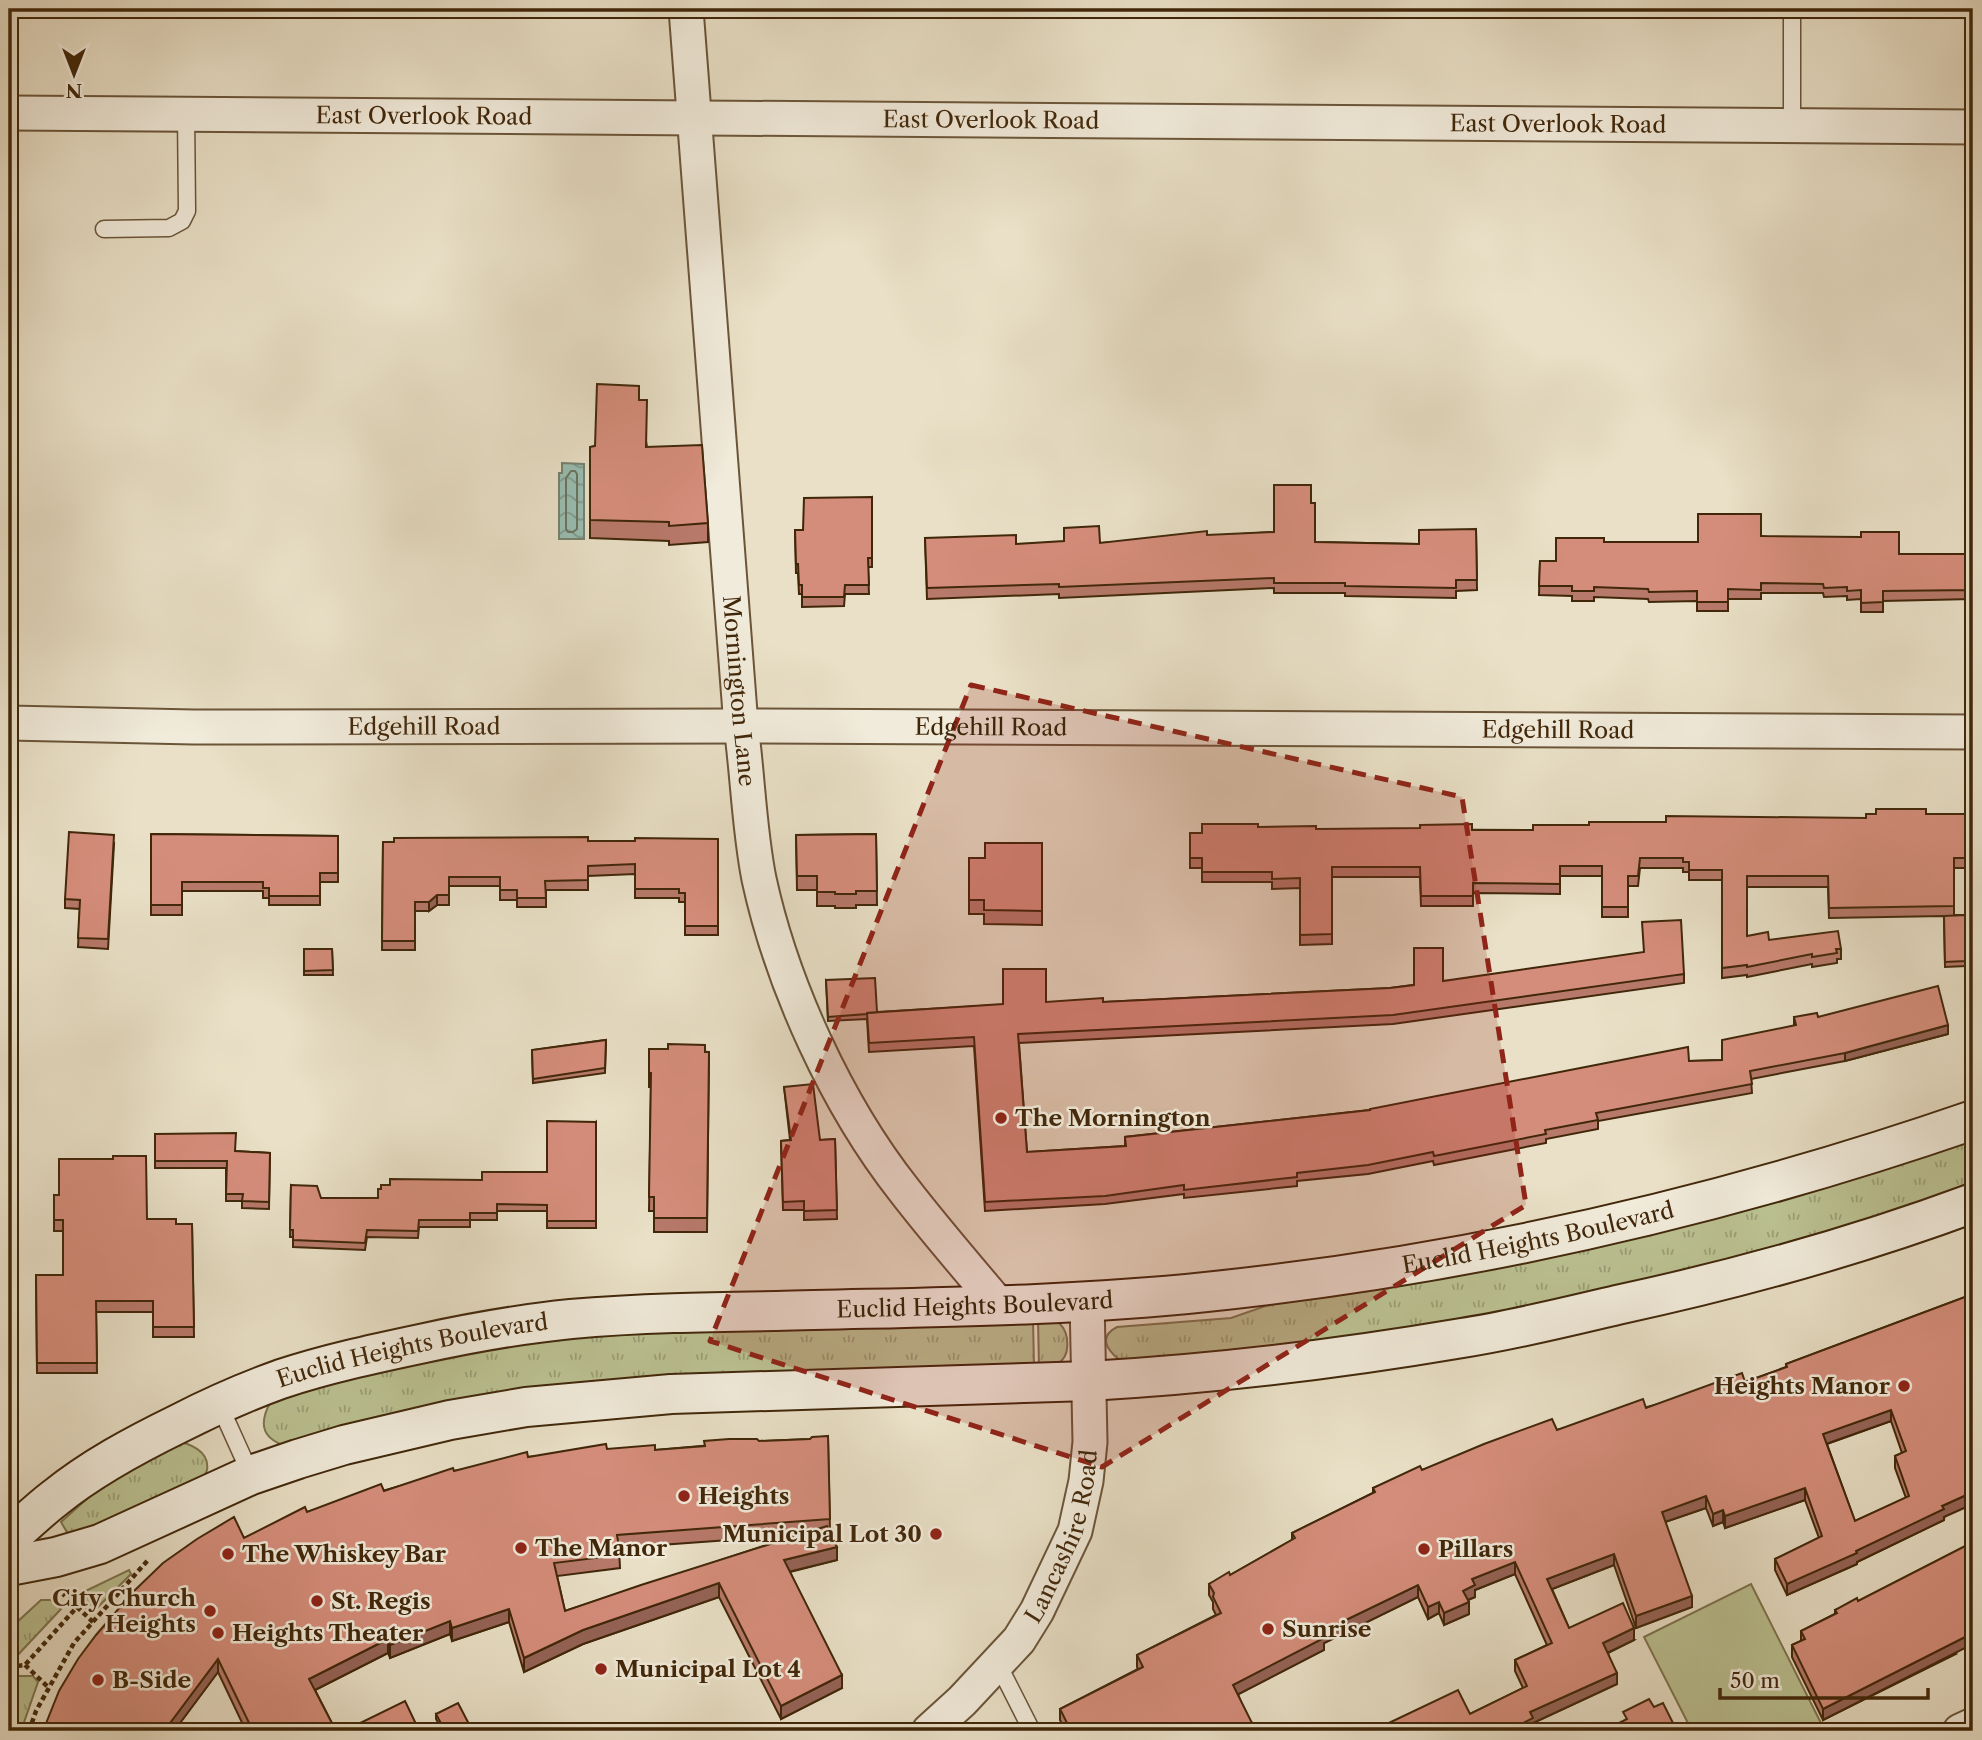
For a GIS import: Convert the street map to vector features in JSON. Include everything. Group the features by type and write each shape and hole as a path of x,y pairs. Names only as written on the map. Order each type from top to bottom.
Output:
{"main road":[{"name":"Euclid Heights Boulevard","path":"9,1538 57,1496 139,1443 219,1404 284,1378 360,1356 468,1334 596,1317 999,1305 1203,1293 1422,1263 1561,1237 1685,1208 1846,1162 1973,1120"},
{"path":"9,1566 56,1558 100,1544 251,1475 344,1445 450,1420 526,1407 671,1394 1089,1381 1321,1360 1478,1335 1748,1275 1973,1203"}],"street":[{"name":"Mornington Lane","path":"686,9 741,726 750,822 759,878 771,926 808,1027 855,1118 902,1189 999,1305"},
{"name":"East Overlook Road","path":"9,113 1973,127"},
{"name":"Edgehill Road","path":"9,723 194,727 741,726 1973,732"},
{"name":"Lancashire Road","path":"929,1731 962,1701 1019,1640 1037,1611 1075,1531 1090,1442 1087,1300"},
{"path":"1960,1731 1973,1724"}],"lane":[{"path":"1792,9 1792,125"},
{"path":"104,229 169,228 182,221 187,211 186,113"},
{"path":"219,1404 251,1475"},
{"path":"998,1664 1032,1731"}],"path":[{"path":"29,1731 36,1711 74,1643 152,1556"},
{"path":"63,1594 93,1622"},
{"path":"9,1668 25,1665 77,1607"},
{"path":"25,1665 49,1688"}],"highlighted area":[{"path":"971,685 1462,797 1526,1205 1102,1467 710,1341"}],"green space":[{"path":"1973,1136 1973,1189 1775,1252 1438,1329 1126,1365 1115,1357 1106,1342 1110,1332 1117,1327 1231,1318 1283,1300"},
{"path":"1048,1318 1063,1327 1067,1351 1062,1361 1039,1368 1038,1319"},
{"path":"1033,1319 1034,1367 291,1448 274,1441 265,1431 264,1425 271,1401 400,1364 483,1347 605,1333"},
{"path":"175,1441 192,1446 202,1453 207,1470 202,1481 72,1541 61,1522 89,1497"},
{"path":"129,1570 131,1574 92,1613 73,1597"},
{"path":"1751,1584 1825,1731 1692,1731 1644,1637"},
{"path":"41,1600 51,1600 61,1609 15,1658 9,1658 10,1631"},
{"path":"12,1676 33,1676 38,1682 21,1731 9,1731"}],"water":[{"path":"562,463 584,464 584,539 559,539 559,473 562,473"}],"building":[{"path":"597,384 639,386 639,400 647,400 646,447 702,445 708,523 669,526 669,522 590,520 590,447 595,446"},
{"path":"1274,485 1311,485 1311,503 1315,503 1315,542 1419,544 1419,530 1476,529 1477,580 1456,580 1456,588 1274,583 1274,578 1059,587 1059,584 927,588 925,538 1016,535 1016,544 1064,541 1064,528 1099,526 1100,543 1207,531 1207,535 1274,532"},
{"path":"872,497 869,585 845,585 844,597 802,597 802,585 799,585 796,564 795,530 803,530 804,498"},
{"path":"1698,514 1761,514 1761,536 1861,537 1861,532 1899,532 1899,554 1973,554 1973,590 1883,591 1883,602 1861,603 1861,590 1847,591 1847,587 1761,583 1761,590 1728,589 1728,602 1697,602 1697,591 1649,592 1648,589 1594,587 1594,591 1572,591 1572,586 1539,586 1540,561 1556,561 1556,538 1604,538 1604,542 1698,542"},
{"path":"1876,809 1926,809 1926,814 1973,814 1973,858 1954,858 1954,906 1829,908 1828,876 1747,876 1747,936 1768,932 1769,940 1838,931 1841,949 1836,949 1837,953 1812,957 1812,954 1747,967 1722,968 1722,870 1689,870 1689,862 1683,862 1683,858 1640,858 1638,876 1628,876 1628,907 1602,907 1602,866 1560,866 1560,884 1473,883 1473,896 1421,896 1420,867 1332,867 1332,934 1300,935 1300,878 1272,879 1272,872 1202,872 1202,858 1190,858 1190,833 1202,833 1202,824 1316,826 1316,829 1420,828 1420,825 1472,824 1472,830 1533,830 1533,825 1666,822 1666,816 1866,818 1866,814 1876,814"},
{"path":"69,832 114,835 108,939 78,938 80,900 65,899"},
{"path":"151,834 338,836 338,873 320,873 320,896 269,896 269,888 263,888 263,882 182,882 182,905 151,905"},
{"path":"876,834 877,891 856,891 856,894 817,892 817,876 797,876 796,835"},
{"path":"588,837 588,841 635,841 635,838 718,839 718,926 685,926 685,893 679,893 679,889 635,889 635,864 588,866 588,880 545,881 546,898 517,898 517,890 500,890 500,877 449,877 449,895 437,895 429,902 415,902 415,941 382,941 383,842 394,842 394,838"},
{"path":"985,843 1042,843 1042,911 984,910 984,900 969,900 969,858 985,858"},
{"path":"1966,915 1966,961 1945,962 1944,916"},
{"path":"1681,920 1684,974 1393,1015 1018,1034 1027,1152 1126,1146 1125,1137 1370,1110 1688,1047 1689,1061 1722,1060 1722,1040 1796,1025 1794,1017 1817,1013 1818,1017 1938,986 1948,1025 1845,1053 1750,1071 1752,1084 1596,1113 1598,1120 1545,1130 1546,1134 1434,1156 1433,1152 1368,1165 1297,1173 1297,1177 1184,1190 1184,1185 1105,1196 985,1202 974,1037 869,1043 867,1013 1003,1004 1003,969 1046,969 1046,1002 1103,998 1103,1002 1390,988 1414,985 1414,948 1443,948 1443,981 1644,952 1642,922"},
{"path":"304,949 332,949 333,970 304,971"},
{"path":"875,978 877,1012 828,1017 826,980"},
{"path":"606,1040 605,1068 533,1079 532,1050"},
{"path":"668,1044 705,1045 705,1052 709,1052 707,1218 654,1218 654,1197 649,1197 649,1049 668,1049"},
{"path":"813,1084 820,1140 835,1139 837,1210 804,1211 804,1201 783,1202 781,1141 791,1140 784,1087"},
{"path":"547,1121 596,1122 596,1221 547,1221 547,1205 497,1204 497,1213 470,1213 470,1220 419,1220 418,1231 367,1230 365,1243 293,1240 293,1230 290,1230 291,1185 317,1186 321,1198 378,1198 378,1189 381,1189 381,1185 390,1185 390,1179 482,1180 482,1172 547,1172"},
{"path":"236,1133 235,1151 270,1153 269,1202 242,1201 243,1194 226,1194 227,1161 155,1161 155,1134"},
{"path":"113,1156 146,1156 147,1219 176,1219 176,1224 192,1224 194,1327 153,1327 153,1301 96,1301 97,1363 37,1363 36,1275 63,1275 63,1220 54,1220 54,1195 59,1195 59,1159 113,1159"},
{"path":"1973,1294 1973,1492 1942,1506 1944,1509 1856,1551 1857,1553 1787,1584 1775,1559 1822,1536 1805,1488 1725,1516 1723,1510 1713,1514 1706,1496 1662,1512 1692,1596 1636,1616 1614,1554 1547,1579 1569,1628 1623,1603 1634,1628 1603,1643 1617,1673 1530,1712 1533,1718 1507,1731 1372,1731 1458,1690 1470,1714 1527,1686 1515,1660 1552,1643 1515,1562 1472,1579 1475,1585 1463,1591 1469,1602 1444,1613 1439,1602 1428,1607 1418,1585 1321,1632 1324,1638 1233,1685 1252,1723 1236,1731 1071,1731 1060,1709 1143,1667 1137,1655 1221,1613 1209,1584 1295,1538 1292,1533 1375,1492 1373,1488 1420,1466 1422,1470 1552,1419 1557,1430 1643,1399 1646,1408 1742,1373 1745,1382 1787,1367 1786,1364","holes":["1891,1410 1906,1451 1895,1456 1909,1496 1855,1521 1823,1434"]},
{"path":"828,1436 830,1519 617,1535 620,1555 554,1563 565,1611 827,1526 837,1547 784,1560 842,1675 781,1706 719,1583 583,1630 524,1658 509,1609 452,1628 450,1621 390,1645 388,1639 309,1679 336,1731 253,1731 218,1659 164,1731 43,1731 59,1691 78,1659 133,1592 163,1563 234,1517 244,1538 305,1507 307,1512 381,1484 384,1491 453,1468 454,1471 527,1452 528,1457 606,1444 607,1449 655,1445 655,1450 705,1446 704,1441 810,1439"},
{"path":"1973,1542 1973,1633 1823,1709 1792,1645 1805,1639 1801,1631 1837,1613 1835,1610 1857,1598 1858,1601"},
{"path":"1649,1699 1654,1707 1663,1703 1677,1731 1603,1731 1627,1719 1623,1712"},
{"path":"405,1701 416,1724 401,1731 344,1731"},
{"path":"458,1703 470,1726 459,1731 445,1731 436,1714"}],"place":[{"name":"The Mornington","path":"1001,1118"},
{"name":"Heights Manor","path":"1904,1386"},
{"name":"Heights","path":"684,1496"},
{"name":"Municipal Lot 30","path":"936,1534"},
{"name":"The Manor","path":"521,1548"},
{"name":"Pillars","path":"1424,1549"},
{"name":"The Whiskey Bar","path":"228,1554"},
{"name":"St. Regis","path":"317,1601"},
{"name":"City Church Heights","path":"210,1611"},
{"name":"Sunrise","path":"1268,1629"},
{"name":"Heights Theater","path":"218,1633"},
{"name":"Municipal Lot 4","path":"601,1669"},
{"name":"B-Side","path":"98,1680"}]}
